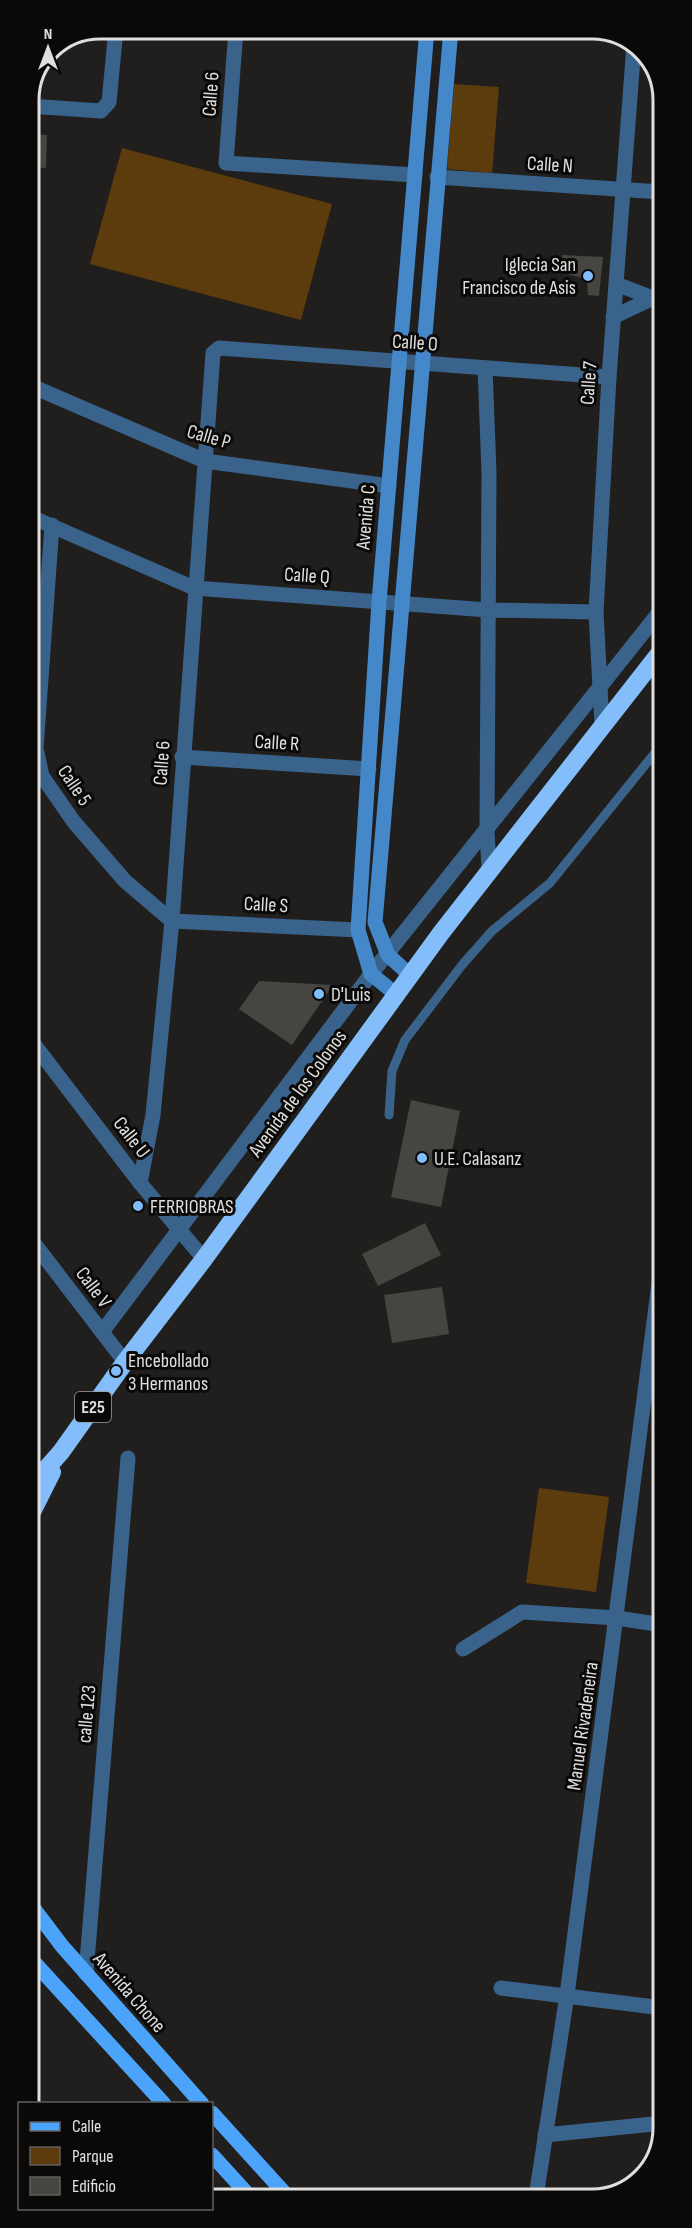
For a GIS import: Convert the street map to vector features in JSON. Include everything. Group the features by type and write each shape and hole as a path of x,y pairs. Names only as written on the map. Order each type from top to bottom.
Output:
{"highway":[{"name":"Avenida de los Colonos","path":"39,1477 61,1452 489,870 653,661"},
{"name":"Avenida de los Colonos","path":"39,1497 61,1452"}],"main road":[{"name":"Avenida Chone","path":"39,1915 86,1974 201,2102"},
{"path":"39,1968 163,2102"},
{"path":"213,2115 280,2189"},
{"path":"213,2156 243,2189"}],"street":[{"path":"39,107 101,111 109,102 115,39"},
{"name":"Calle 6","path":"235,39 226,163 415,175"},
{"name":"Avenida C","path":"371,974 358,930 379,602 426,39"},
{"path":"411,976 388,955 375,922 450,39"},
{"name":"Calle 7","path":"602,725 596,612 613,317 633,56"},
{"name":"Calle N","path":"437,177 653,191"},
{"path":"616,284 653,297"},
{"path":"613,317 653,300"},
{"name":"Calle 6","path":"140,1183 153,1115 172,921 212,357 219,348"},
{"name":"Calle O","path":"219,348 609,377"},
{"path":"485,368 489,472 487,829 489,870"},
{"name":"Calle P","path":"39,389 205,461 389,486"},
{"name":"Calle Q","path":"39,520 194,588 488,610 596,612"},
{"name":"Calle 5","path":"39,706 52,525"},
{"path":"102,1332 371,974 653,620"},
{"name":"Calle R","path":"182,758 369,769"},
{"name":"Calle 5","path":"39,769 74,822 114,869 137,893 172,921"},
{"name":"Calle S","path":"172,921 358,930"},
{"path":"371,974 397,995"},
{"name":"Calle U","path":"39,1051 140,1183 204,1259"},
{"name":"Calle V","path":"39,1250 125,1362"},
{"name":"Manuel Rivadeneira","path":"537,2189 567,1995 653,1338"},
{"name":"calle 123","path":"86,1974 128,1458"},
{"path":"463,1649 522,1612 617,1618 653,1623"},
{"path":"501,1988 653,2007"},
{"path":"545,2135 653,2124"}],"lane":[{"path":"389,1115 392,1071 405,1040 462,965 492,931 550,883 653,755"}],"green space":[{"path":"454,84 499,87 492,173 447,169"},
{"path":"122,148 332,204 301,320 90,264"},
{"path":"539,1488 609,1497 596,1592 526,1583"}],"building":[{"path":"39,135 47,135 46,168 39,168"},
{"name":"Iglecia San Francisco de Asis","path":"562,255 603,257 599,296 588,295 587,279 563,273"},
{"path":"259,981 333,985 292,1045 239,1009"},
{"path":"411,1100 460,1111 441,1207 391,1197"},
{"path":"425,1223 441,1255 378,1286 362,1254"},
{"path":"442,1287 449,1334 392,1343 384,1295"}],"place":[{"name":"Iglecia San Francisco de Asis","path":"588,276"},
{"name":"D'Luis","path":"319,994"},
{"name":"U.E. Calasanz","path":"422,1158"},
{"name":"FERRIOBRAS","path":"138,1206"},
{"name":"Encebollado 3 Hermanos","path":"116,1371"}]}
